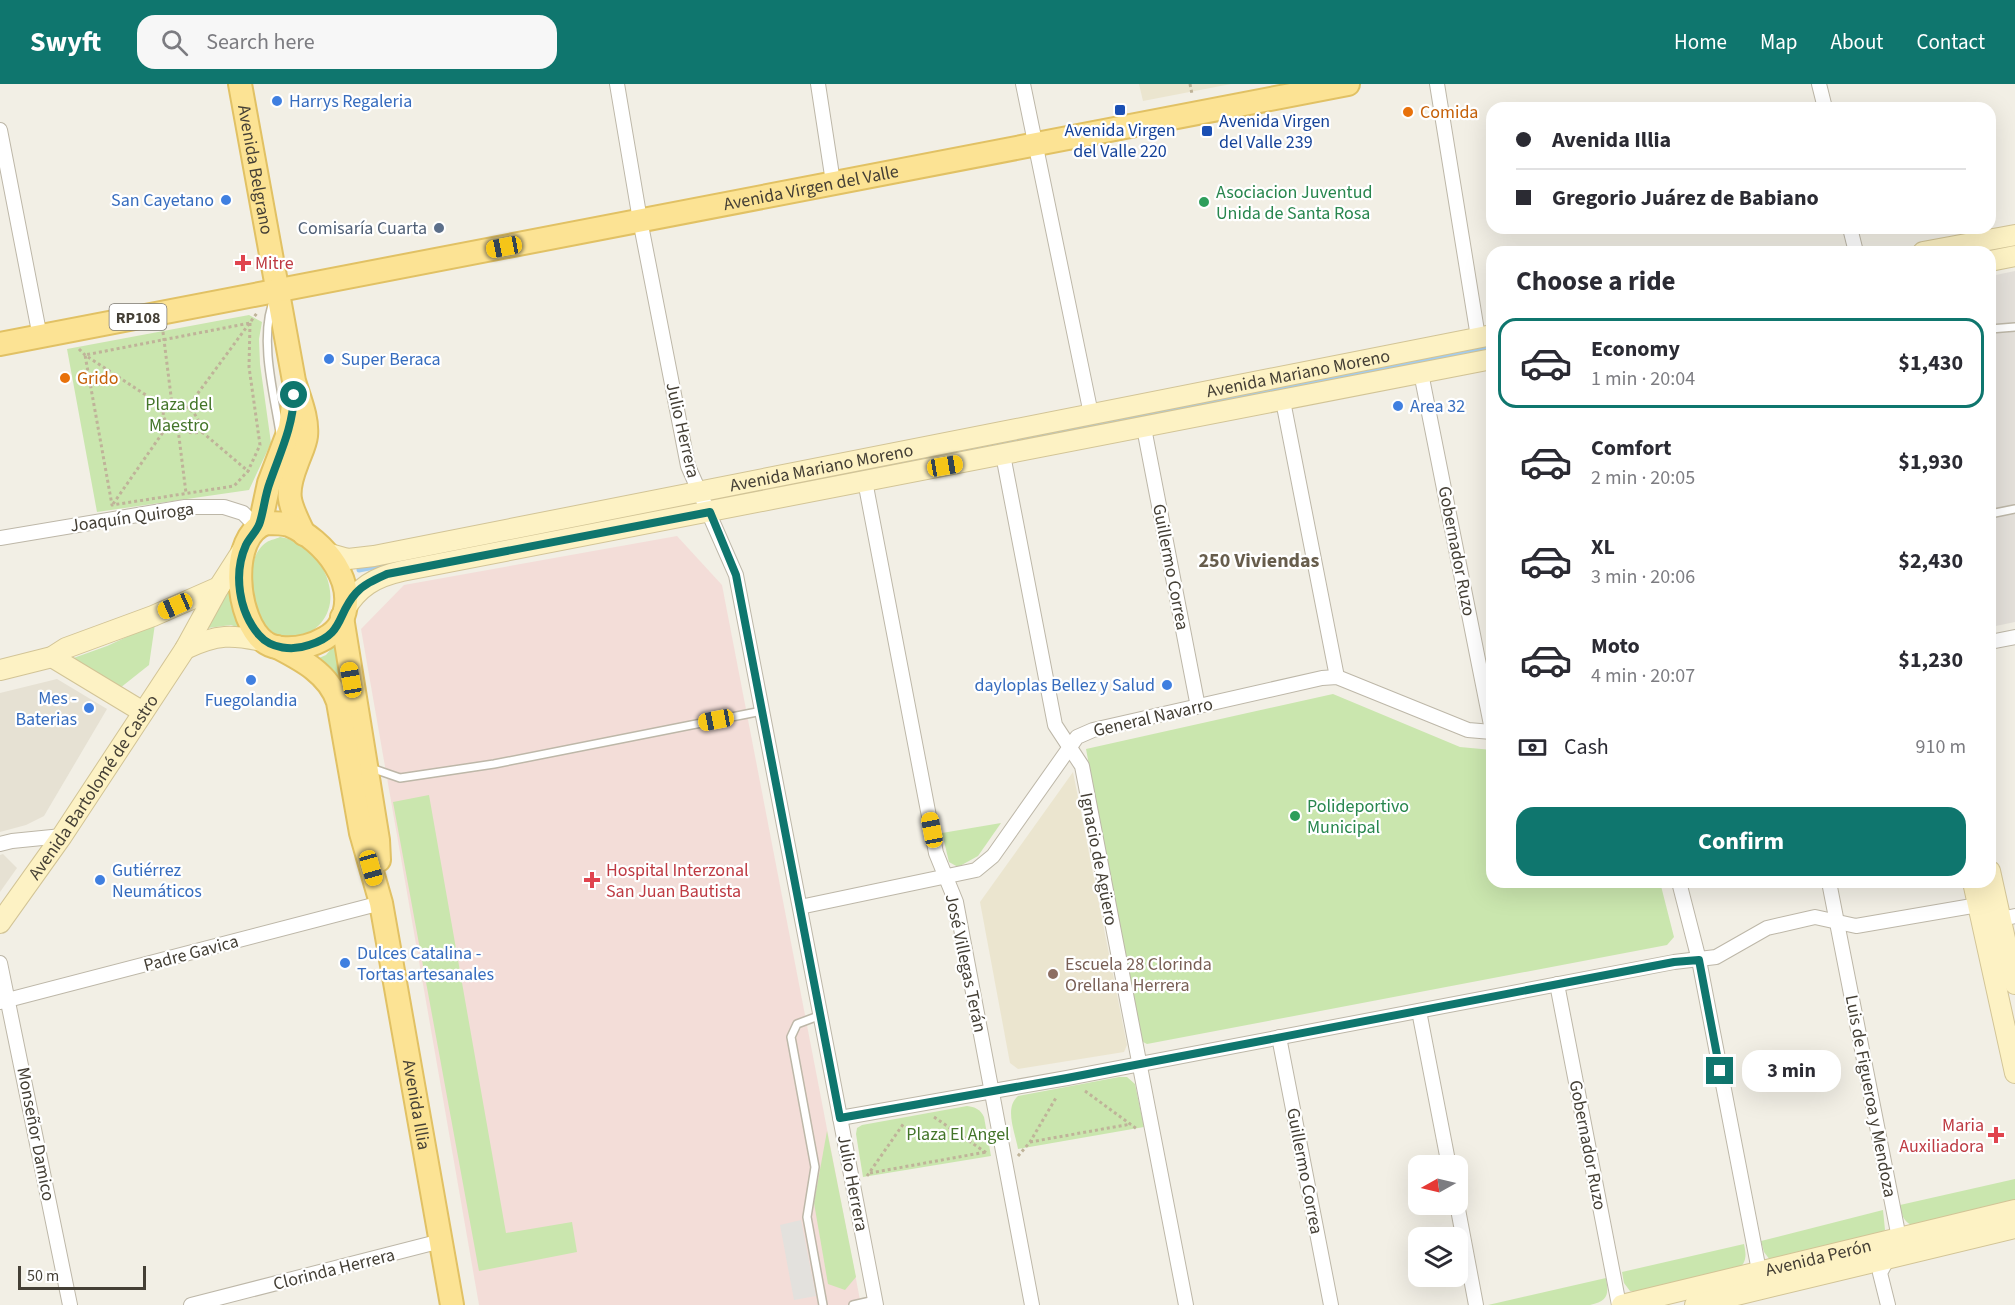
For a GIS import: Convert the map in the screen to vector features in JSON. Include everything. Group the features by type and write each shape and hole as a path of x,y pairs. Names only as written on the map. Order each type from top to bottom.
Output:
{"main road":[{"name":"Avenida Belgrano","path":"240,84 277,291"},
{"name":"Avenida Virgen del Valle","path":"277,291 1348,84"},
{"path":"1955,246 2015,235"},
{"path":"1996,260 2015,256"},
{"name":"RP108","path":"0,344 277,291"},
{"path":"277,291 294,381 306,424 306,437 288,494 290,505 304,534"},
{"name":"Avenida Mariano Moreno","path":"327,553 348,559 365,557 1485,336"},
{"name":"Avenida Mariano Moreno","path":"343,614 356,592 364,585 387,574 1486,360"},
{"path":"272,645 248,620 242,603 240,579 269,483 290,428 294,410 294,381"},
{"path":"185,649 207,639 227,636 296,648 311,645 335,630 343,614 345,592 335,561 304,534 288,525 277,523 254,533"},
{"name":"Avenida Bartolomé de Castro","path":"0,922 62,836 185,649 219,587 254,533"},
{"path":"0,670 52,657 66,648 153,616 219,587"},
{"name":"Avenida Illia","path":"343,614 378,840 381,903"},
{"name":"Avenida Illia","path":"272,645 309,665 335,693 361,833 381,903 452,1305"},
{"path":"52,657 143,712"},
{"path":"1996,887 2008,918 2015,984"},
{"path":"1974,888 2015,1073"},
{"name":"Avenida Perón","path":"1695,1305 1761,1280 1899,1238 2015,1210"},
{"name":"Avenida Perón","path":"1761,1280 1888,1259 2015,1228"},
{"name":"Avenida Perón","path":"1621,1305 1715,1296"}],"street":[{"name":"Julio Herrera","path":"617,84 640,220 688,465 736,575 876,1303"},
{"path":"818,84 833,182"},
{"path":"1023,84 1091,414"},
{"path":"1437,84 1485,336"},
{"path":"1820,84 1824,102"},
{"path":"0,130 4,172 40,336"},
{"name":"Gobernador Ruzo","path":"1421,373 1486,701"},
{"path":"1283,401 1337,677 1468,730 1486,731"},
{"name":"Guillermo Correa","path":"1144,428 1198,706"},
{"name":"Ignacio de Agüero","path":"1003,455 1055,725 1082,766 1186,1305"},
{"name":"José Villegas Terán","path":"865,481 936,853 956,902 1032,1305"},
{"name":"Joaquín Quiroga","path":"0,538 95,522 186,500 243,513 254,533"},
{"path":"1996,641 2015,637"},
{"name":"General Navarro","path":"800,907 976,870 993,856 1077,737 1093,730 1322,678 1337,677"},
{"path":"0,844 62,836"},
{"path":"1681,888 1699,960 1761,1280"},
{"name":"Luis de Figueroa y Mendoza","path":"1829,888 1899,1238"},
{"name":"Padre Gavica","path":"4,1001 381,903"},
{"path":"840,1118 993,1092 1674,962 1716,957 1767,928 1815,917 1856,926 1978,905 2008,918"},
{"name":"Monseñor Damico","path":"0,963 4,1001 70,1305"},
{"name":"Gobernador Ruzo","path":"1557,984 1621,1305"},
{"path":"1419,1011 1447,1155"},
{"name":"Guillermo Correa","path":"1279,1037 1331,1305"},
{"path":"1459,1215 1476,1305"},
{"path":"1888,1305 1880,1273 1899,1238"},
{"name":"Clorinda Herrera","path":"191,1305 441,1241"}],"lane":[{"path":"277,291 269,314 268,358 283,447"},
{"path":"1996,328 2015,327"},
{"path":"1996,513 2015,509"},
{"path":"366,766 400,778 494,764 762,711"},
{"path":"821,1015 797,1024 791,1037 815,1167 807,1218 823,1305"},
{"path":"853,1305 876,1303"}],"path":[{"path":"187,408 257,315 254,295"},
{"path":"158,314 165,339 172,404"},
{"path":"85,355 250,323"},
{"path":"112,505 186,500 234,486 248,471 260,445 249,367 250,323"},
{"path":"64,332 85,355 164,407"},
{"path":"85,355 112,505"},
{"path":"164,407 172,404 195,413 202,432 248,471 269,483"},
{"path":"164,407 163,416 168,425 191,433 202,432"},
{"path":"95,522 112,505 168,425"},
{"path":"178,429 186,500"},
{"path":"855,1192 916,1105 1007,1167 1030,1142 1067,1078 1154,1142"},
{"path":"1030,1142 1131,1124"},
{"path":"869,1173 986,1152"}],"shaded area":[{"path":"1139,84 1231,84 1143,101"},
{"path":"2015,271 2015,622 1996,626 1996,275"},
{"name":"Hospital Interzonal San Juan Bautista","path":"677,536 722,585 861,1305 479,1305 361,629 404,585"},
{"path":"57,679 107,709 44,816 26,825 0,832 0,693"},
{"name":"Escuela 28 Clorinda Orellana Herrera","path":"1073,772 1127,1045 1124,1052 1018,1069 1010,1063 980,902"},
{"path":"3,854 17,868 0,892 0,855"},
{"path":"801,1220 816,1296 794,1300 780,1225"}],"green space":[{"name":"Plaza del Maestro","path":"249,315 262,322 259,339 260,364 271,443 249,490 97,512 67,349"},
{"path":"280,537 301,545 310,552 324,570 330,592 327,614 321,623 303,635 293,637 282,637 263,626 251,596 251,570 254,559 267,542"},
{"path":"231,584 245,630 231,625 208,628"},
{"path":"155,624 149,665 120,688 68,660 107,646"},
{"path":"337,642 344,688 332,670 319,658 326,655"},
{"name":"Polideportivo Municipal","path":"1333,694 1460,747 1486,749 1486,888 1662,888 1674,937 1667,945 1147,1044 1141,1041 1086,749"},
{"path":"429,795 506,1233 572,1222 577,1252 479,1271 393,802"},
{"path":"1001,823 978,856 958,867 949,862 942,833"},
{"path":"1127,1077 1135,1084 1144,1127 1018,1149 1011,1114 1014,1101 1018,1096"},
{"name":"Plaza El Angel","path":"967,1106 977,1109 984,1117 991,1156 863,1177 857,1128 862,1125"},
{"path":"827,1131 856,1277 845,1290 828,1284 814,1203"},
{"path":"2015,1179 2015,1203 1918,1227 1907,1222 1902,1214 1900,1205"},
{"path":"1883,1210 1885,1230 1879,1234 1770,1260 1764,1252 1761,1241"},
{"path":"1744,1244 1745,1257 1740,1268 1640,1293 1630,1291 1624,1283 1622,1272"},
{"path":"1606,1278 1606,1296 1601,1301 1590,1305 1488,1305"}],"waterway":[{"path":"1996,250 2015,246"},
{"path":"667,510 1486,348"},
{"path":"428,556 628,517"},
{"path":"359,570 399,562"}],"place":[{"name":"Harrys Regaleria","path":"277,101"},
{"name":"Avenida Virgen del Valle 220","path":"1120,110"},
{"name":"Comida","path":"1408,112"},
{"name":"Avenida Virgen del Valle 239","path":"1207,131"},
{"name":"San Cayetano","path":"226,200"},
{"name":"Asociacion Juventud Unida de Santa Rosa","path":"1204,202"},
{"name":"Comisaría Cuarta","path":"439,228"},
{"name":"Mitre","path":"243,263"},
{"name":"Super Beraca","path":"329,359"},
{"name":"Grido","path":"65,378"},
{"name":"Area 32","path":"1398,406"},
{"name":"Fuegolandia","path":"251,680"},
{"name":"dayloplas Bellez y Salud","path":"1167,685"},
{"name":"Mes - Baterias","path":"89,708"},
{"name":"Polideportivo Municipal","path":"1295,816"},
{"name":"Gutiérrez Neumáticos","path":"100,880"},
{"name":"Hospital Interzonal San Juan Bautista","path":"592,880"},
{"name":"Dulces Catalina - Tortas artesanales","path":"345,963"},
{"name":"Escuela 28 Clorinda Orellana Herrera","path":"1053,974"},
{"name":"Maria Auxiliadora","path":"1996,1135"}],"district":[{"name":"250 Viviendas","path":"1259,560"}],"route":[{"path":"294,395 294,410 290,428 269,483 260,525 246,546 240,579 241,595 248,620 266,642 277,647 296,648 311,645 325,637 335,630 356,592 364,585 387,574 710,512 736,575 840,1118 1067,1078 1674,962 1699,960 1720,1071"}]}
